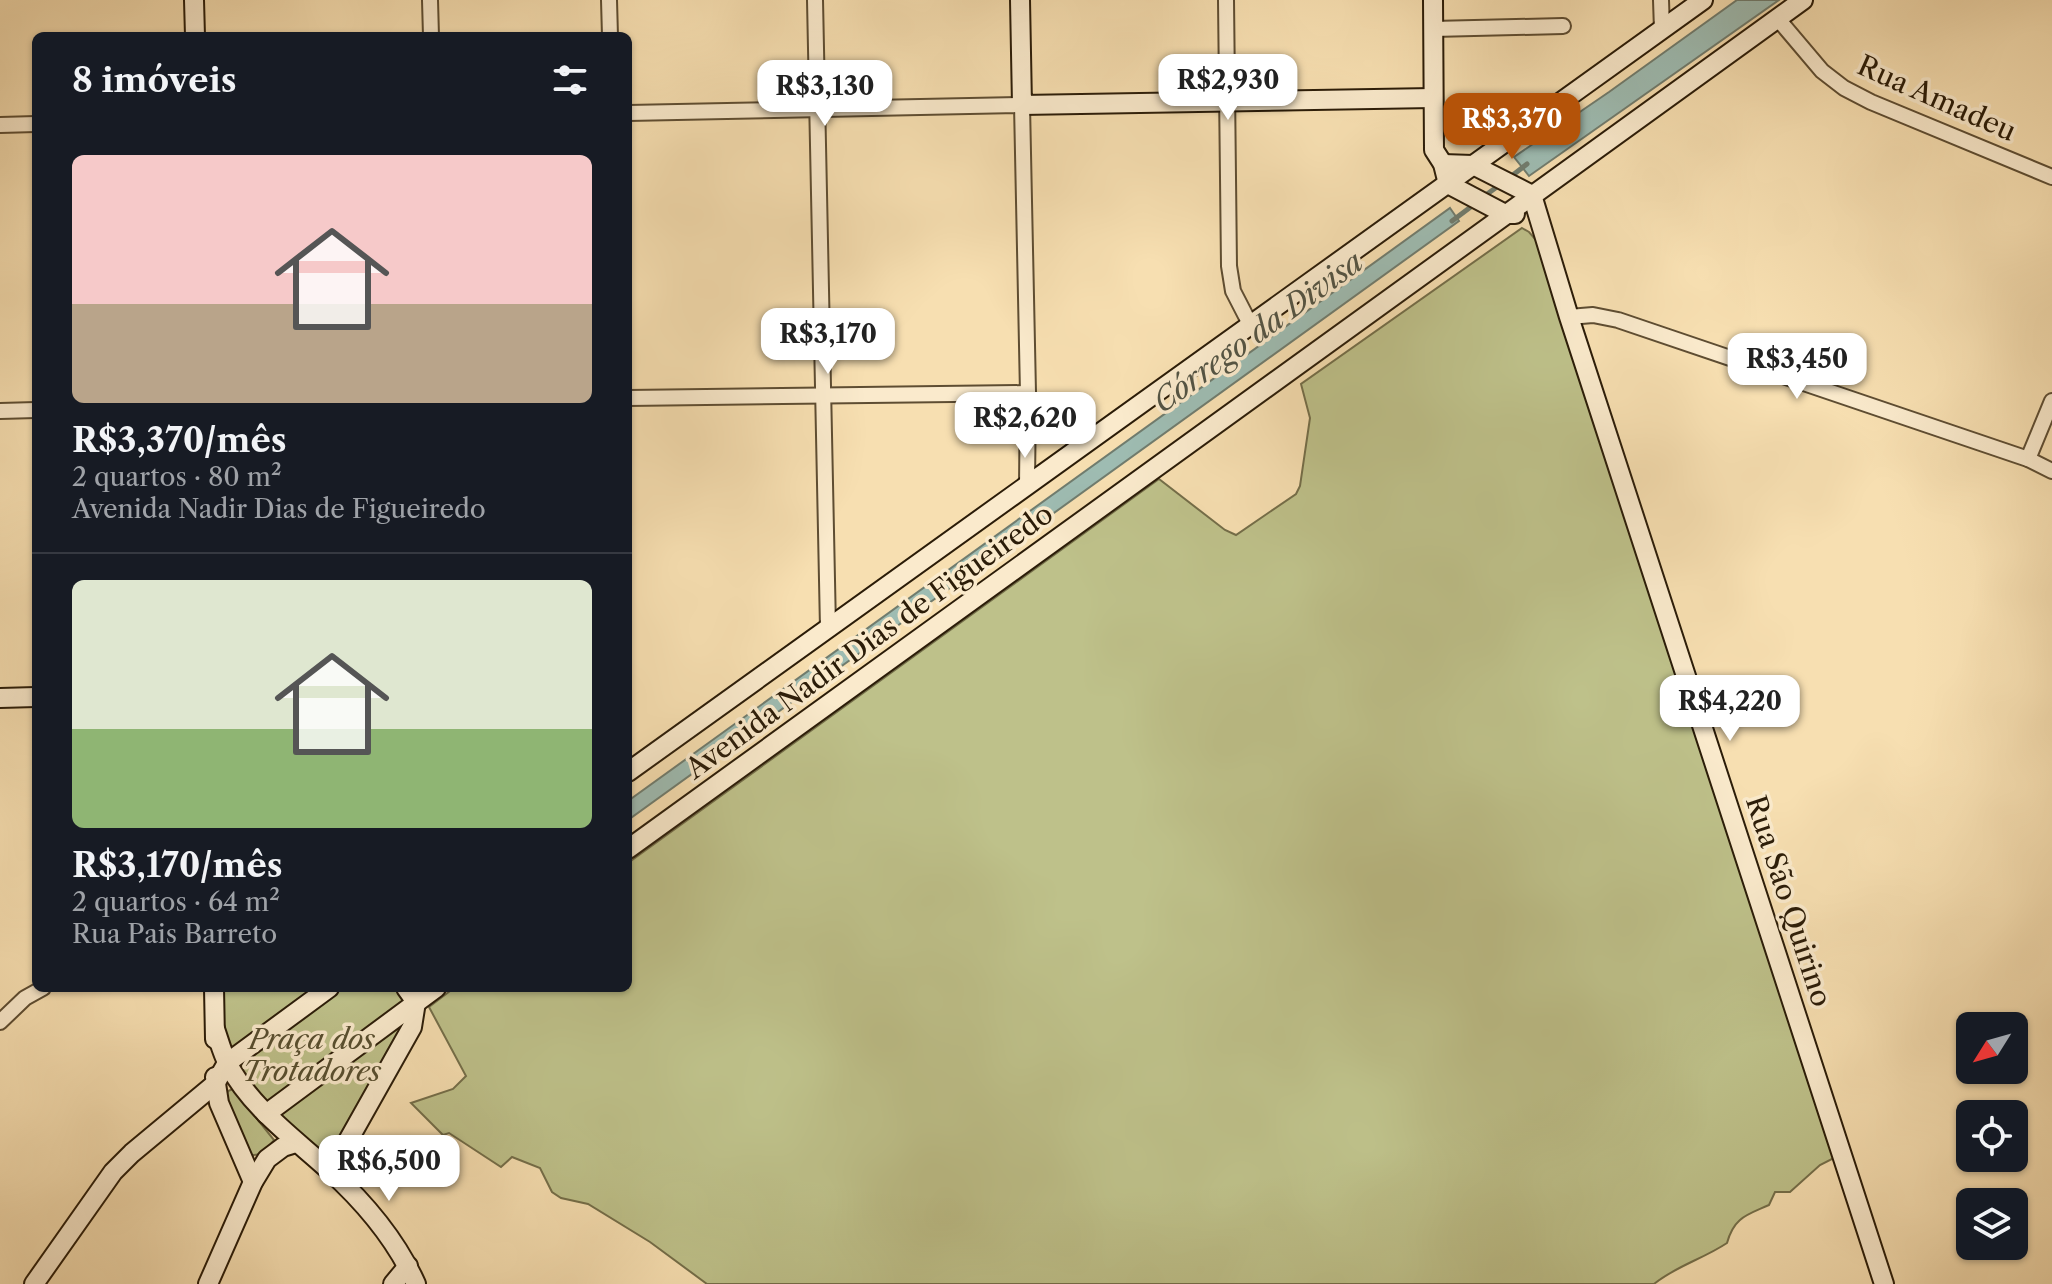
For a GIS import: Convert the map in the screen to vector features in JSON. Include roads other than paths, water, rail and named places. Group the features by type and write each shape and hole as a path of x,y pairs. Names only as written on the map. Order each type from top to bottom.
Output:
{"main road":[{"path":"194,0 195,32"},
{"path":"1020,0 1022,105 1433,98"},
{"path":"1433,0 1434,150 1443,164 1448,184 1505,214 1538,215"},
{"name":"Avenida Nadir Dias de Figueiredo","path":"632,767 1703,0"},
{"name":"Avenida Nadir Dias de Figueiredo","path":"632,846 1803,0"},
{"path":"1443,164 1473,165 1532,195"},
{"name":"Rua São Quirino","path":"1532,195 1884,1284"},
{"path":"0,698 32,697"},
{"path":"214,992 215,1084 219,1103 253,1182"},
{"path":"34,1284 113,1172 215,1084 227,1063 324,992"},
{"path":"266,1114 411,995"},
{"path":"331,1171 412,1027 411,995"},
{"path":"215,1029 227,1063 266,1114 331,1171 382,1226 416,1284"},
{"path":"208,1284 253,1182 267,1159 296,1143"},
{"path":"393,1284 408,1266"}],"street":[{"path":"430,0 431,32"},
{"path":"609,0 610,32"},
{"path":"815,0 828,628"},
{"path":"1226,0 1229,266 1233,291 1250,324"},
{"path":"1661,0 1662,30"},
{"name":"Rua Amadeu","path":"1778,19 1822,71 1844,88 2052,177"},
{"path":"1433,29 1563,26"},
{"path":"632,113 1022,105 1027,484"},
{"path":"0,125 32,124"},
{"path":"1569,317 1593,315 1618,320 2028,459 2052,471"},
{"path":"632,398 1028,393"},
{"path":"2028,459 2052,401"},
{"path":"0,411 32,410"},
{"path":"0,1022 36,992"}],"water":[{"path":"1737,0 1779,0 1529,176 1514,157 1609,92"},
{"path":"1450,208 1459,221 632,817 632,798"}],"waterway":[{"name":"Córrego da Divisa","path":"1509,178 1527,164"},
{"name":"Córrego da Divisa","path":"1483,197 1501,184"},
{"name":"Córrego da Divisa","path":"1452,221 1476,203"}],"park label":[{"name":"Praça dos Trotadores","path":"312,1055"}]}
